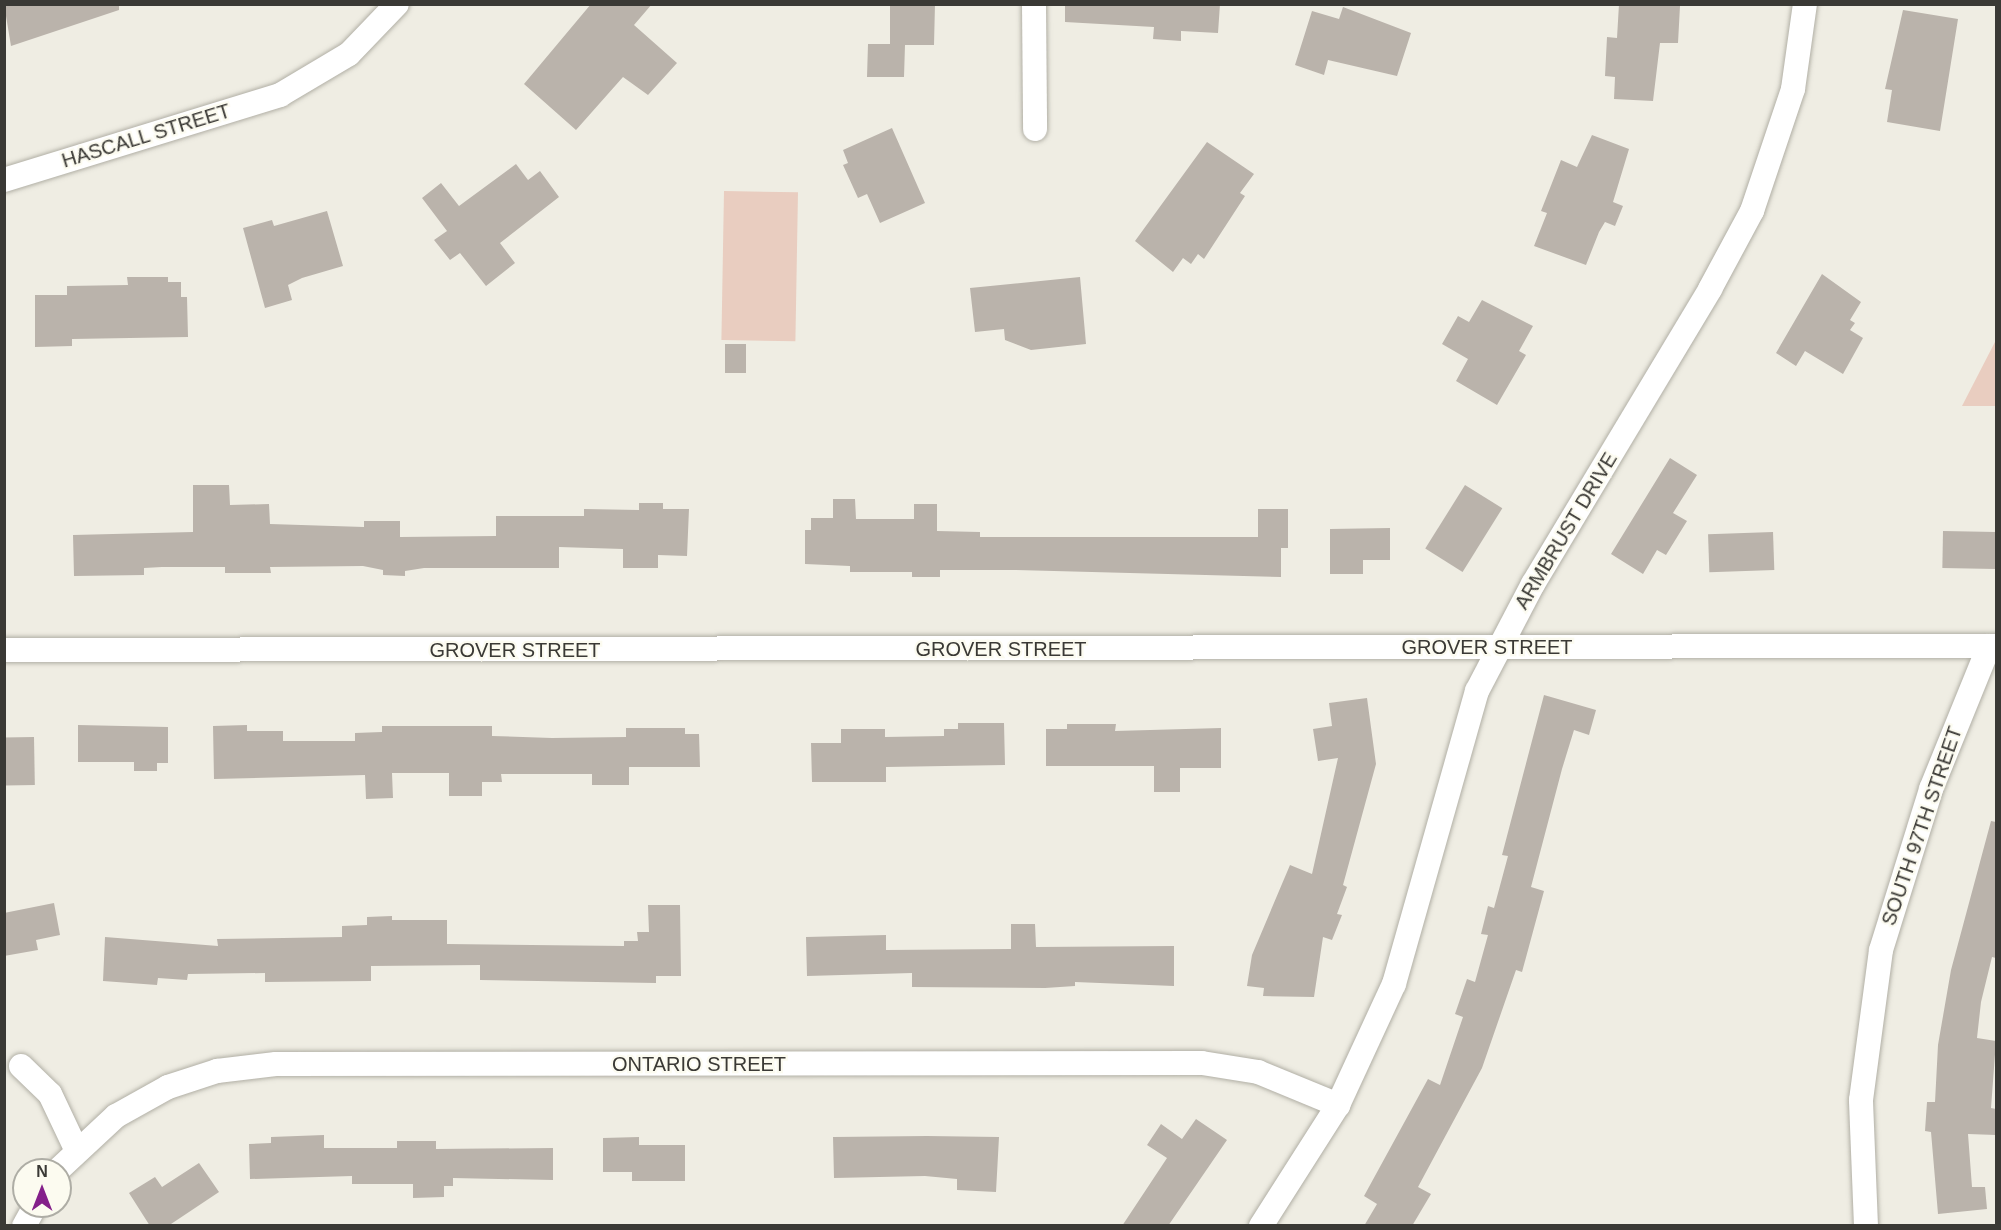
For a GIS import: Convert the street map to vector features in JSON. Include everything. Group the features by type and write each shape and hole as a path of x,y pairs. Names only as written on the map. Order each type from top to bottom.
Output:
{"street":[{"name":"HASCALL STREET","path":"4,180 286,90 349,54 397,4"},
{"path":"1034,4 1035,129"},
{"name":"ARMBRUST DRIVE","path":"1261,1226 1338,1105 1394,984 1477,691 1500,646 1752,211 1793,89 1805,4"},
{"name":"GROVER STREET","path":"4,650 1993,646"},
{"name":"SOUTH 97TH STREET","path":"1866,1226 1861,1100 1881,950 1931,789 1993,646"},
{"name":"ONTARIO STREET","path":"70,1158 116,1116 168,1087 217,1071 276,1064 1202,1063 1258,1072 1338,1105"},
{"path":"21,1066 50,1094 77,1151"}],"shaded area":[{"path":"724,191 798,192 795,341 721,340"},
{"path":"1996,340 1996,406 1962,406"}],"building":[{"path":"4,4 119,4 119,10 11,46"},
{"path":"591,4 652,4 634,25 677,63 648,95 623,77 576,130 524,84"},
{"path":"890,4 935,4 934,45 905,45 904,77 867,77 868,44 890,44"},
{"path":"1065,4 1220,4 1218,33 1181,31 1181,41 1153,39 1154,27 1065,22"},
{"path":"1619,4 1680,6 1678,43 1660,43 1653,101 1614,99 1615,77 1605,76 1607,37 1617,38"},
{"path":"1343,7 1411,33 1397,76 1328,60 1324,75 1295,65 1312,11 1339,19"},
{"path":"1903,10 1958,19 1940,131 1887,122 1892,90 1885,89"},
{"path":"892,128 925,203 880,223 867,194 858,198 843,165 848,163 843,150"},
{"path":"1592,135 1629,149 1613,202 1623,206 1615,226 1605,222 1586,265 1534,246 1547,213 1541,211 1561,160 1577,167"},
{"path":"1207,142 1254,174 1240,193 1245,196 1204,259 1198,254 1191,264 1183,258 1173,272 1135,241"},
{"path":"516,164 528,180 540,171 559,197 500,243 515,263 486,286 460,253 450,260 434,240 447,231 422,198 441,183 459,206"},
{"path":"327,211 343,266 302,278 288,285 292,300 265,308 243,228 272,220 274,226"},
{"path":"1822,274 1861,302 1850,320 1855,323 1850,330 1863,338 1843,374 1805,351 1796,366 1776,353"},
{"path":"127,277 168,277 168,282 181,282 181,297 187,297 188,337 72,339 72,346 35,347 35,295 67,295 67,286 128,285"},
{"path":"1080,277 1086,344 1031,350 1005,340 1004,329 975,332 970,288"},
{"path":"1482,300 1533,326 1519,351 1526,355 1497,405 1456,381 1468,359 1442,344 1458,316 1469,322"},
{"path":"725,344 746,344 746,373 725,373"},
{"path":"1670,458 1697,475 1673,513 1687,521 1666,555 1657,550 1643,574 1611,554"},
{"path":"193,485 229,485 230,505 269,504 270,524 364,527 364,521 400,521 400,537 496,536 496,516 584,516 584,509 639,510 639,503 663,503 663,509 689,509 687,556 658,555 658,568 623,568 623,549 559,547 559,568 424,568 405,571 405,576 383,575 383,570 363,566 270,567 271,573 225,573 225,567 162,567 144,568 144,575 74,576 73,535 193,532"},
{"path":"1465,485 1502,508 1463,572 1425,549"},
{"path":"833,499 855,499 856,519 914,519 914,504 937,504 937,531 980,532 980,537 1258,537 1258,509 1288,509 1288,548 1281,548 1281,577 940,570 940,577 912,577 912,572 850,572 850,566 805,564 805,530 811,530 811,518 833,518"},
{"path":"1390,528 1390,560 1363,560 1363,574 1330,574 1330,529"},
{"path":"1943,531 1996,532 1995,569 1942,568"},
{"path":"1773,532 1774,570 1709,572 1708,534"},
{"path":"1544,695 1596,710 1589,735 1574,730 1562,769 1531,887 1544,891 1522,972 1516,970 1482,1068 1418,1187 1431,1194 1412,1226 1364,1226 1377,1204 1364,1196 1428,1079 1440,1085 1463,1017 1455,1014 1467,979 1475,982 1488,935 1481,934 1488,906 1494,908 1508,856 1502,855"},
{"path":"1367,698 1376,764 1343,885 1347,887 1337,914 1342,915 1332,940 1323,937 1314,997 1263,996 1264,988 1247,986 1252,955 1290,865 1312,874 1338,758 1318,761 1313,729 1332,726 1329,703"},
{"path":"958,723 1004,723 1005,765 886,767 886,782 812,782 811,743 841,743 841,729 885,729 885,737 944,736 944,729 958,729"},
{"path":"1067,724 1116,724 1115,731 1221,728 1221,768 1180,768 1180,792 1154,792 1154,766 1046,766 1046,729 1067,729"},
{"path":"78,725 168,727 168,763 157,763 157,771 134,771 134,762 78,762"},
{"path":"247,725 247,731 283,731 283,741 355,741 355,733 382,732 382,726 492,726 492,736 552,738 626,737 626,728 685,728 685,734 699,734 700,767 629,767 629,785 592,785 592,774 501,774 502,782 482,782 482,796 449,796 449,773 392,773 393,798 366,799 365,775 214,779 213,726"},
{"path":"34,737 35,785 5,786 4,738"},
{"path":"1991,821 1996,822 1996,958 1992,957 1981,1002 1977,1038 1996,1041 1991,1108 1996,1109 1996,1135 1968,1134 1972,1187 1985,1187 1987,1209 1938,1214 1931,1132 1925,1131 1927,1102 1935,1102 1938,1045 1951,970"},
{"path":"54,903 60,935 36,940 38,950 4,956 4,913"},
{"path":"648,905 680,905 681,976 656,976 656,983 480,980 480,965 371,966 371,981 265,982 265,973 188,974 187,980 158,978 157,985 103,981 105,937 218,946 217,939 342,937 342,926 367,925 367,917 392,916 392,920 447,920 447,944 624,946 624,941 638,941 637,932 649,932"},
{"path":"1011,924 1035,924 1036,947 1174,946 1174,986 1075,982 1075,986 1045,988 912,987 912,973 807,976 806,937 886,935 886,950 1011,949"},
{"path":"1196,1119 1227,1140 1168,1226 1122,1226 1167,1158 1147,1145 1161,1124 1182,1139"},
{"path":"324,1135 324,1148 397,1148 397,1141 436,1141 436,1149 553,1148 553,1180 453,1178 453,1186 444,1186 444,1197 413,1198 413,1184 352,1184 352,1176 250,1179 249,1144 271,1143 271,1137"},
{"path":"639,1137 639,1145 685,1145 685,1181 632,1181 632,1172 603,1172 603,1138"},
{"path":"833,1137 999,1137 996,1192 957,1190 957,1179 925,1176 834,1178"},
{"path":"199,1163 219,1192 168,1226 150,1226 129,1193 155,1177 162,1187"}]}
